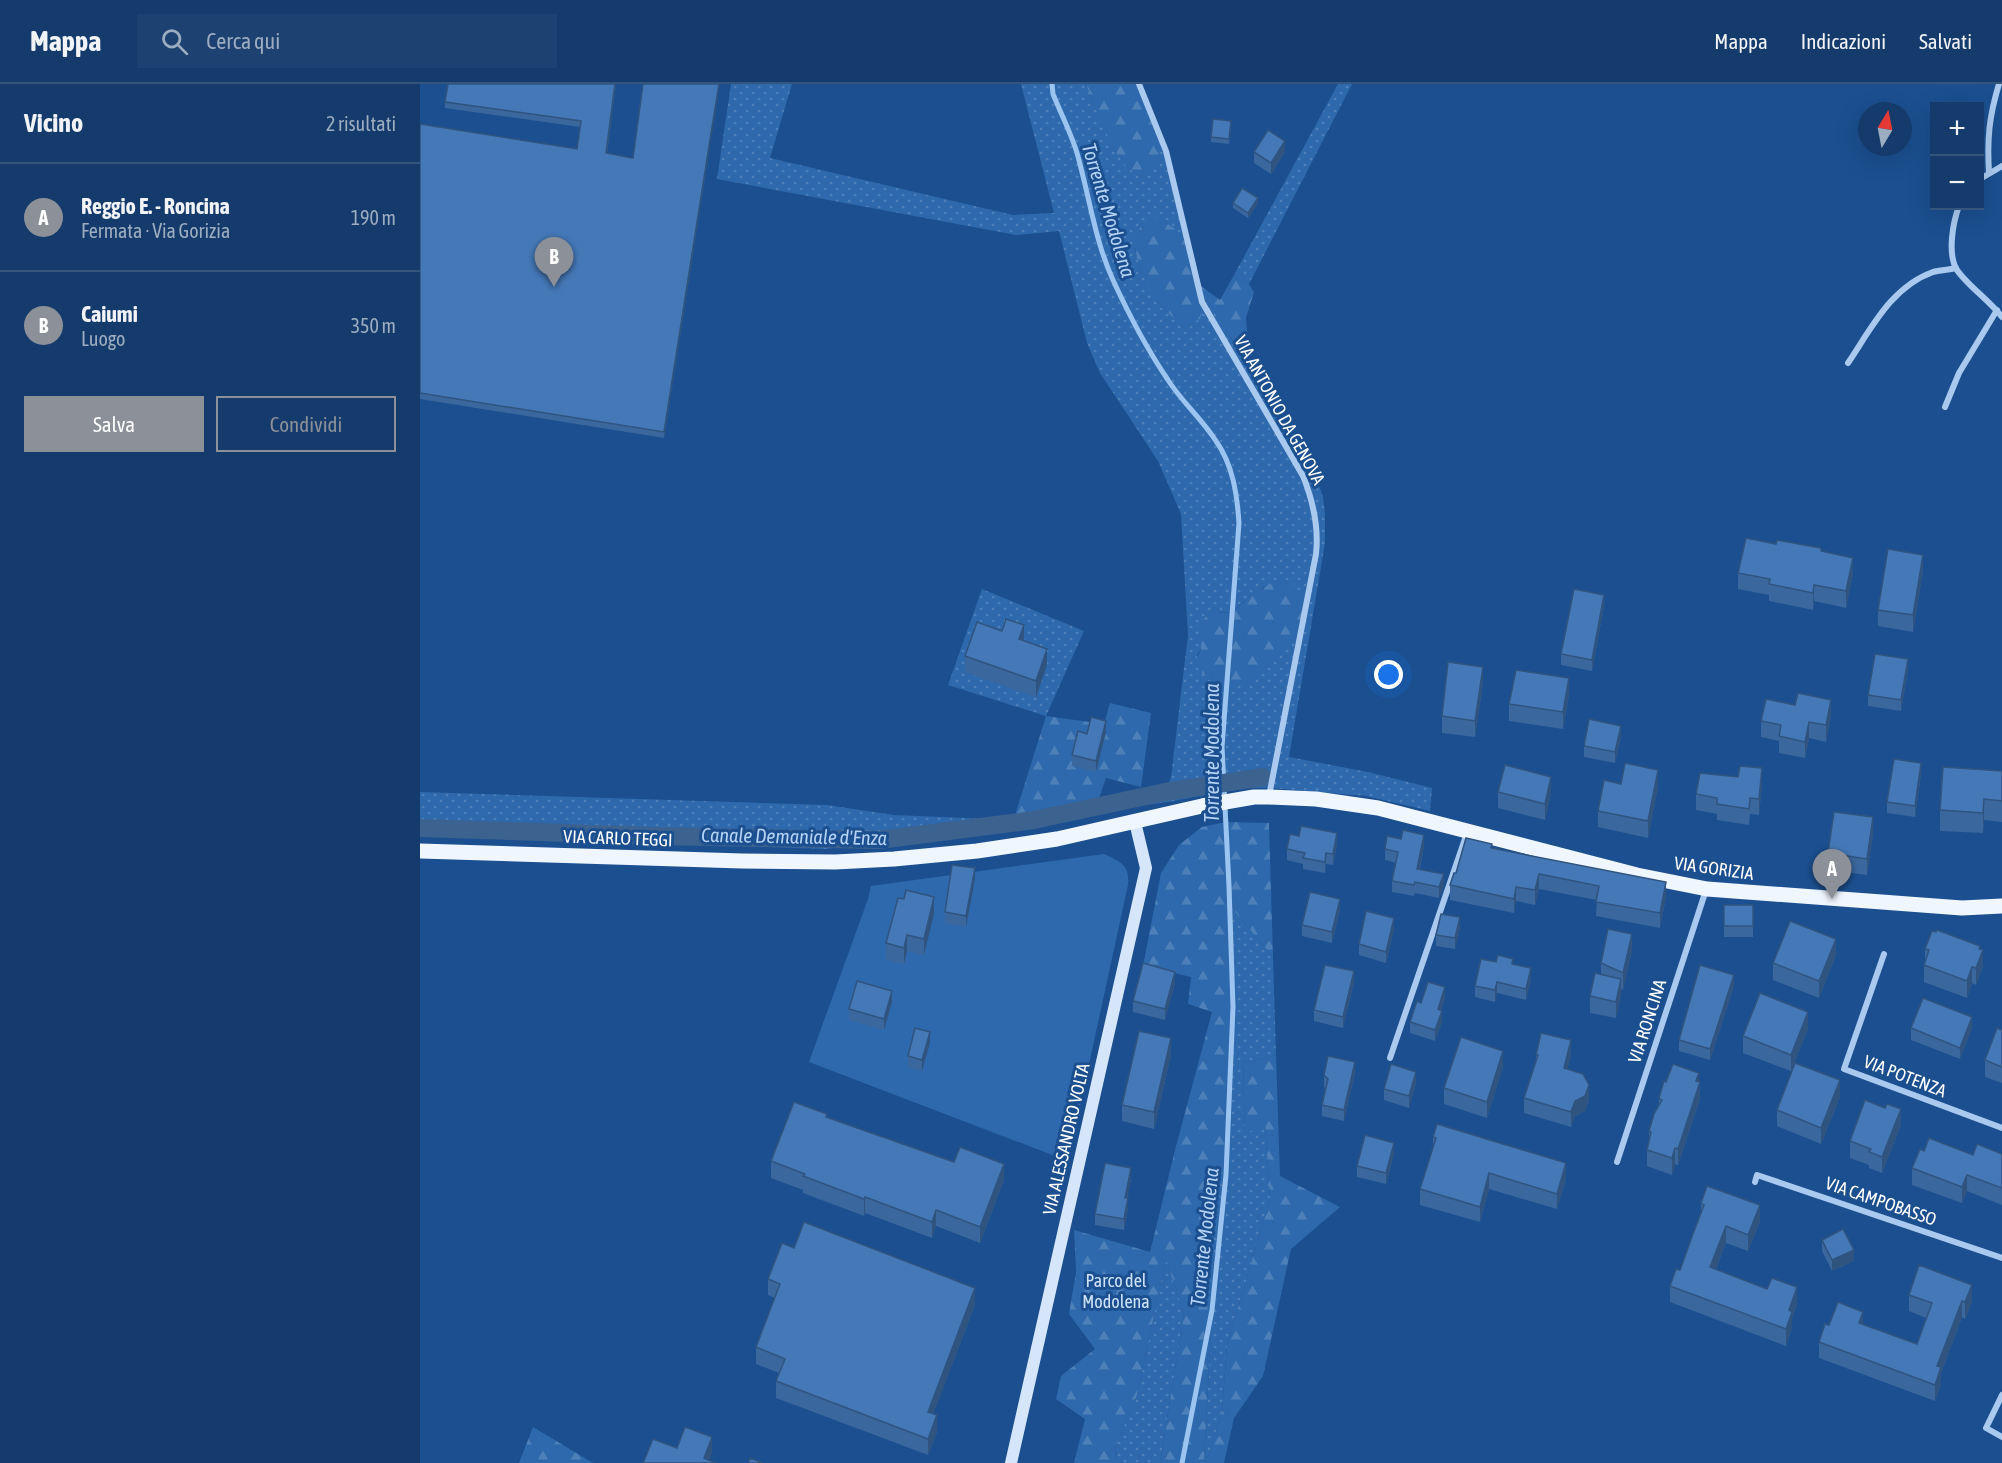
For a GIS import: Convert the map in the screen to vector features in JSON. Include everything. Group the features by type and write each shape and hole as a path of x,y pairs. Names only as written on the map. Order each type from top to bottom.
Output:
{"main road":[{"name":"VIA GORIZIA","path":"1135,822 1202,806 1261,797 1316,799 1378,808 1637,875 1707,889 1962,908"},
{"name":"VIA CARLO TEGGI","path":"420,851 742,861 847,861 977,852 1057,839 1135,822"},
{"path":"1962,908 2002,906"},
{"path":"1962,908 2002,915"}],"street":[{"name":"VIA ANTONIO DA GENOVA","path":"1138,84 1166,151 1202,302 1303,476 1313,506 1317,541 1316,554 1261,797"},
{"path":"1989,172 1989,120 1999,84"},
{"path":"1984,176 2002,166"},
{"path":"1957,210 1954,219 1952,246 1956,268 2002,317"},
{"path":"1848,363 1888,303 1910,284 1933,272 1956,268"},
{"path":"1945,407 1959,373 1996,310"},
{"name":"VIA ALESSANDRO VOLTA","path":"1011,1463 1146,868 1135,822"},
{"path":"1390,1058 1467,832"},
{"name":"VIA RONCINA","path":"1617,1162 1707,889"},
{"name":"VIA POTENZA","path":"1884,954 1844,1069 2002,1128"},
{"name":"VIA CAMPOBASSO","path":"1755,1182 1757,1175 2002,1258"},
{"path":"2002,1395 1986,1428 2002,1437"}],"green space":[{"path":"731,84 792,84 770,158 1013,215 1054,213 1021,84 1086,84 1110,139 1129,169 1162,140 1189,246 1135,248 1143,274 1167,312 1198,284 1239,351 1244,350 1312,466 1323,497 1325,543 1289,757 1368,772 1432,788 1430,811 1366,796 1270,788 1242,788 1168,802 826,849 420,835 420,792 827,805 894,815 1015,820 1165,792 1171,777 1188,635 1181,514 1158,461 1100,373 1087,343 1059,231 1016,235 717,179","holes":["1264,587 1302,630 1290,639 1247,683 1231,683 1211,678 1197,656 1220,612 1232,613"]},
{"path":"1086,84 1139,84 1162,140 1157,160 1146,172 1132,171 1122,161 1104,129"},
{"path":"1338,84 1352,84 1249,284 1234,275"},
{"path":"1155,218 1175,229 1181,236 1190,253 1198,284 1220,300 1234,275 1249,284 1254,292 1246,318 1249,350 1239,351 1199,286 1202,311 1200,319 1194,321 1177,320 1157,299 1140,268 1136,252 1136,237 1142,225"},
{"path":"1279,581 1295,585 1308,597 1302,630 1257,677 1244,684 1220,681 1199,670 1196,662 1201,647 1199,633 1205,617 1220,612 1232,613 1254,594"},
{"path":"982,589 1084,631 1046,716 948,685"},
{"path":"1110,703 1151,713 1141,787 1106,778 1096,807 1015,820 1046,716 1104,724"},
{"name":"Parco del Modolena","path":"1226,822 1269,823 1273,957 1230,906 1228,881 1233,1007 1227,1157 1200,1232 1212,1310 1204,1463 1160,1463 1184,1314 1166,1259 1137,1395 1116,1445 1115,1463 1074,1463 1085,1419 1056,1399 1061,1376 1095,1349 1069,1314 1076,1272 1074,1230 1150,1252 1212,1012 1188,1004 1191,977 1143,966 1161,873 1179,845 1202,827"},
{"path":"1104,854 1123,865 1127,873 1128,885 1068,1161 809,1062 871,886"},
{"path":"1230,906 1273,957 1276,1055 1243,1063 1245,1133 1265,1124 1270,1199 1227,1345 1222,1412 1206,1463 1204,1463 1212,1310 1200,1232 1227,1157 1233,1007"},
{"path":"1276,1055 1280,1176 1340,1207 1291,1249 1263,1376 1234,1418 1224,1463 1206,1463 1222,1412 1227,1345 1270,1199 1265,1125 1245,1134 1243,1063"},
{"path":"1166,1258 1184,1314 1160,1463 1115,1463 1116,1445 1137,1395"},
{"path":"533,1427 593,1463 519,1463"}],"building":[{"path":"448,84 615,84 606,153 633,158 643,84 719,84 664,432 420,393 420,124 577,149 581,121 445,102"},
{"path":"1213,119 1231,121 1229,139 1211,137"},
{"path":"1268,130 1285,141 1271,163 1254,152"},
{"path":"1242,188 1258,198 1248,213 1233,203"},
{"path":"1746,538 1776,544 1777,540 1821,548 1821,551 1853,558 1846,591 1814,585 1813,593 1769,584 1770,579 1738,573"},
{"path":"1888,549 1923,555 1913,615 1878,610"},
{"path":"1574,589 1604,595 1592,660 1561,654"},
{"path":"1006,619 1024,625 1019,639 1047,649 1036,681 965,656 977,622 1002,631"},
{"path":"1875,654 1908,659 1901,700 1868,695"},
{"path":"1448,662 1483,667 1475,721 1442,716"},
{"path":"1516,670 1569,678 1563,712 1509,704"},
{"path":"1798,693 1831,700 1826,725 1809,722 1805,742 1779,736 1781,725 1761,721 1766,699 1795,705"},
{"path":"1091,717 1106,721 1096,761 1072,755 1078,731 1087,734"},
{"path":"1589,719 1621,726 1615,752 1584,746"},
{"path":"1894,759 1921,763 1915,806 1887,802"},
{"path":"1625,763 1658,770 1648,821 1598,811 1604,780 1621,784"},
{"path":"1505,765 1551,777 1545,804 1498,792"},
{"path":"1740,766 1762,768 1759,799 1750,798 1749,809 1717,804 1717,798 1696,794 1700,773 1738,777"},
{"path":"1943,767 2002,771 2002,801 1984,799 1983,813 1940,810"},
{"path":"1834,812 1873,817 1867,859 1828,853"},
{"path":"1301,826 1337,833 1333,854 1326,853 1325,862 1303,858 1305,853 1287,849 1290,834 1299,836"},
{"path":"1403,830 1424,835 1417,869 1444,874 1439,887 1415,882 1414,885 1392,881 1398,852 1385,849 1387,836 1401,839"},
{"path":"1466,838 1492,844 1491,848 1666,882 1660,913 1596,902 1599,886 1539,874 1535,890 1516,887 1514,899 1450,885 1456,873"},
{"path":"952,865 975,868 966,916 945,912"},
{"path":"906,890 934,897 924,939 907,935 904,948 886,943 898,898 904,899"},
{"path":"1310,892 1340,899 1332,932 1302,925"},
{"path":"1724,905 1753,905 1753,926 1724,926"},
{"path":"1366,911 1394,918 1386,952 1359,944"},
{"path":"1441,914 1460,917 1455,938 1436,935"},
{"path":"1790,921 1836,939 1819,981 1773,963"},
{"path":"1608,929 1632,934 1623,973 1601,963"},
{"path":"1937,930 1980,946 1979,949 1983,950 1976,968 1972,967 1967,981 1924,965 1929,950 1925,949 1932,931"},
{"path":"1498,955 1513,959 1512,964 1531,968 1526,989 1497,982 1495,990 1475,986 1481,959 1496,962"},
{"path":"1143,963 1175,972 1165,1009 1133,1001"},
{"path":"1325,965 1354,971 1343,1017 1314,1010"},
{"path":"1700,965 1734,975 1710,1049 1679,1040"},
{"path":"1595,973 1621,979 1616,1002 1590,996"},
{"path":"857,981 892,991 884,1019 849,1009"},
{"path":"1428,982 1445,987 1438,1009 1442,1011 1435,1030 1410,1022 1417,1001 1421,1003"},
{"path":"1760,993 1808,1012 1791,1055 1743,1036"},
{"path":"1923,998 1972,1017 1960,1048 1911,1028"},
{"path":"915,1028 930,1032 922,1060 908,1056"},
{"path":"1997,1028 2002,1030 2002,1067 1985,1060"},
{"path":"1139,1031 1171,1038 1154,1112 1122,1105"},
{"path":"1541,1033 1571,1040 1564,1068 1583,1074 1589,1085 1585,1096 1575,1101 1571,1112 1524,1098 1538,1055 1536,1055"},
{"path":"1461,1037 1503,1051 1487,1102 1444,1088"},
{"path":"1328,1056 1355,1062 1344,1110 1322,1105 1328,1079 1324,1075"},
{"path":"1795,1063 1840,1080 1821,1128 1777,1110"},
{"path":"1391,1064 1416,1072 1409,1096 1384,1089"},
{"path":"1673,1064 1699,1073 1696,1081 1700,1082 1678,1149 1675,1148 1672,1158 1647,1150 1654,1114 1662,1100 1659,1098 1664,1081 1666,1082"},
{"path":"1865,1100 1885,1108 1887,1104 1901,1109 1882,1157 1869,1152 1871,1149 1850,1141"},
{"path":"794,1102 827,1114 826,1117 954,1162 960,1147 1004,1164 980,1227 936,1210 932,1222 803,1176 805,1174 771,1161"},
{"path":"1437,1124 1566,1163 1557,1194 1489,1173 1480,1207 1420,1189 1436,1138 1433,1137"},
{"path":"1365,1135 1394,1143 1386,1173 1357,1166"},
{"path":"1929,1138 1973,1155 1977,1144 2002,1154 2002,1188 1967,1175 1962,1187 1912,1168 1920,1149 1924,1151"},
{"path":"1105,1163 1131,1168 1125,1198 1128,1198 1124,1219 1095,1214"},
{"path":"1707,1186 1760,1205 1748,1235 1726,1226 1710,1267 1767,1289 1772,1278 1797,1287 1789,1310 1792,1312 1786,1329 1670,1286 1676,1269 1680,1270 1704,1205 1701,1203"},
{"path":"804,1222 975,1288 928,1412 937,1415 928,1439 776,1381 785,1359 756,1347 780,1284 768,1279 782,1243 794,1248"},
{"path":"1843,1229 1854,1250 1832,1260 1822,1240"},
{"path":"1919,1265 1972,1285 1965,1302 1962,1301 1937,1366 1941,1367 1935,1385 1819,1342 1825,1324 1829,1325 1838,1302 1863,1312 1859,1323 1917,1344 1932,1303 1909,1295"},
{"path":"685,1427 712,1437 704,1458 716,1463 643,1463 653,1439 677,1448"},
{"path":"750,1458 763,1463 748,1463"}],"waterway":[{"name":"Torrente Modolena","path":"1052,84 1053,94 1077,153 1097,234 1113,280 1160,368 1222,450 1233,480 1238,512 1222,747 1233,1007 1226,1175 1212,1310 1182,1463"},
{"name":"Canale Demaniale d'Enza","path":"420,828 655,836 879,840 1034,820 1165,792 1263,777"}],"place":[{"name":"Caiumi","path":"554,287"},
{"name":"Reggio E. - Roncina","path":"1832,899"}]}
